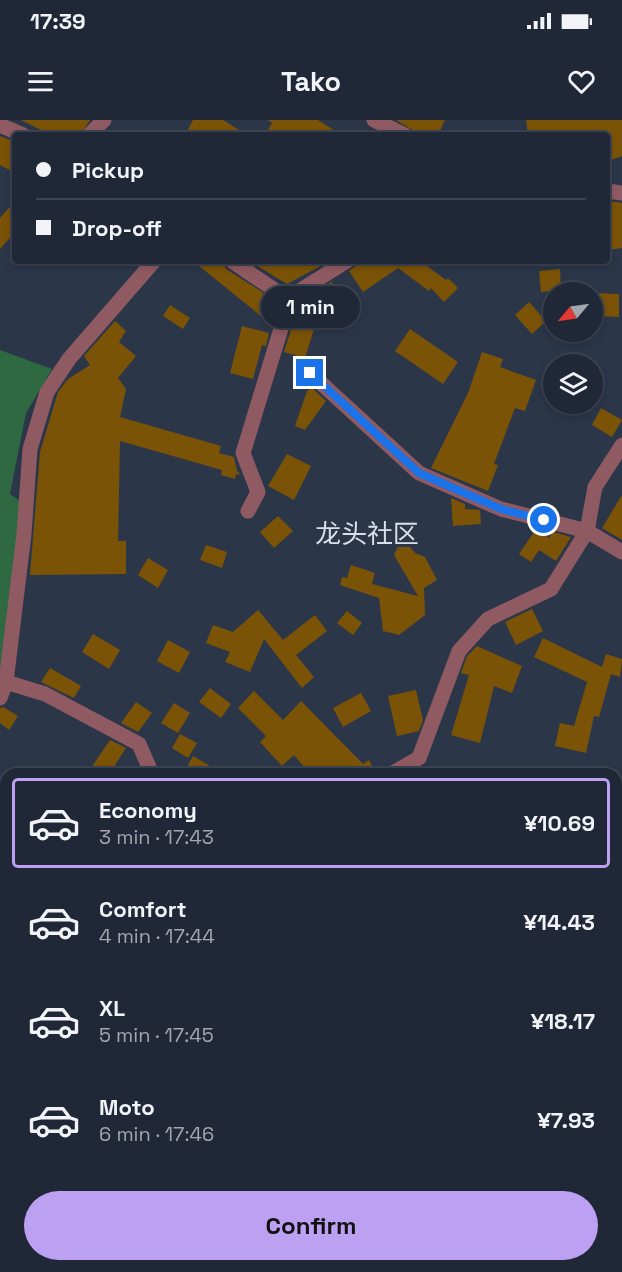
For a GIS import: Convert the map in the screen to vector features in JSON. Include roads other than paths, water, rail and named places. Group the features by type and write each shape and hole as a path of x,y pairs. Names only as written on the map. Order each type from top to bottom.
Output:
{"street":[{"path":"92,132 104,120"},
{"path":"0,125 16,132"},
{"path":"384,125 399,132"},
{"path":"0,698 6,682 24,534 30,449 47,393 69,359 151,264"},
{"path":"236,264 276,291 291,296"},
{"path":"248,511 258,492 243,453 291,296 341,264"},
{"path":"310,373 419,473 501,509 587,531 622,552"},
{"path":"402,768 419,758 459,651 488,619 551,589 587,531 595,487 622,445"},
{"path":"6,682 45,694 139,744 149,768"}],"district":[{"name":"龙头社区","path":"367,534"}]}
